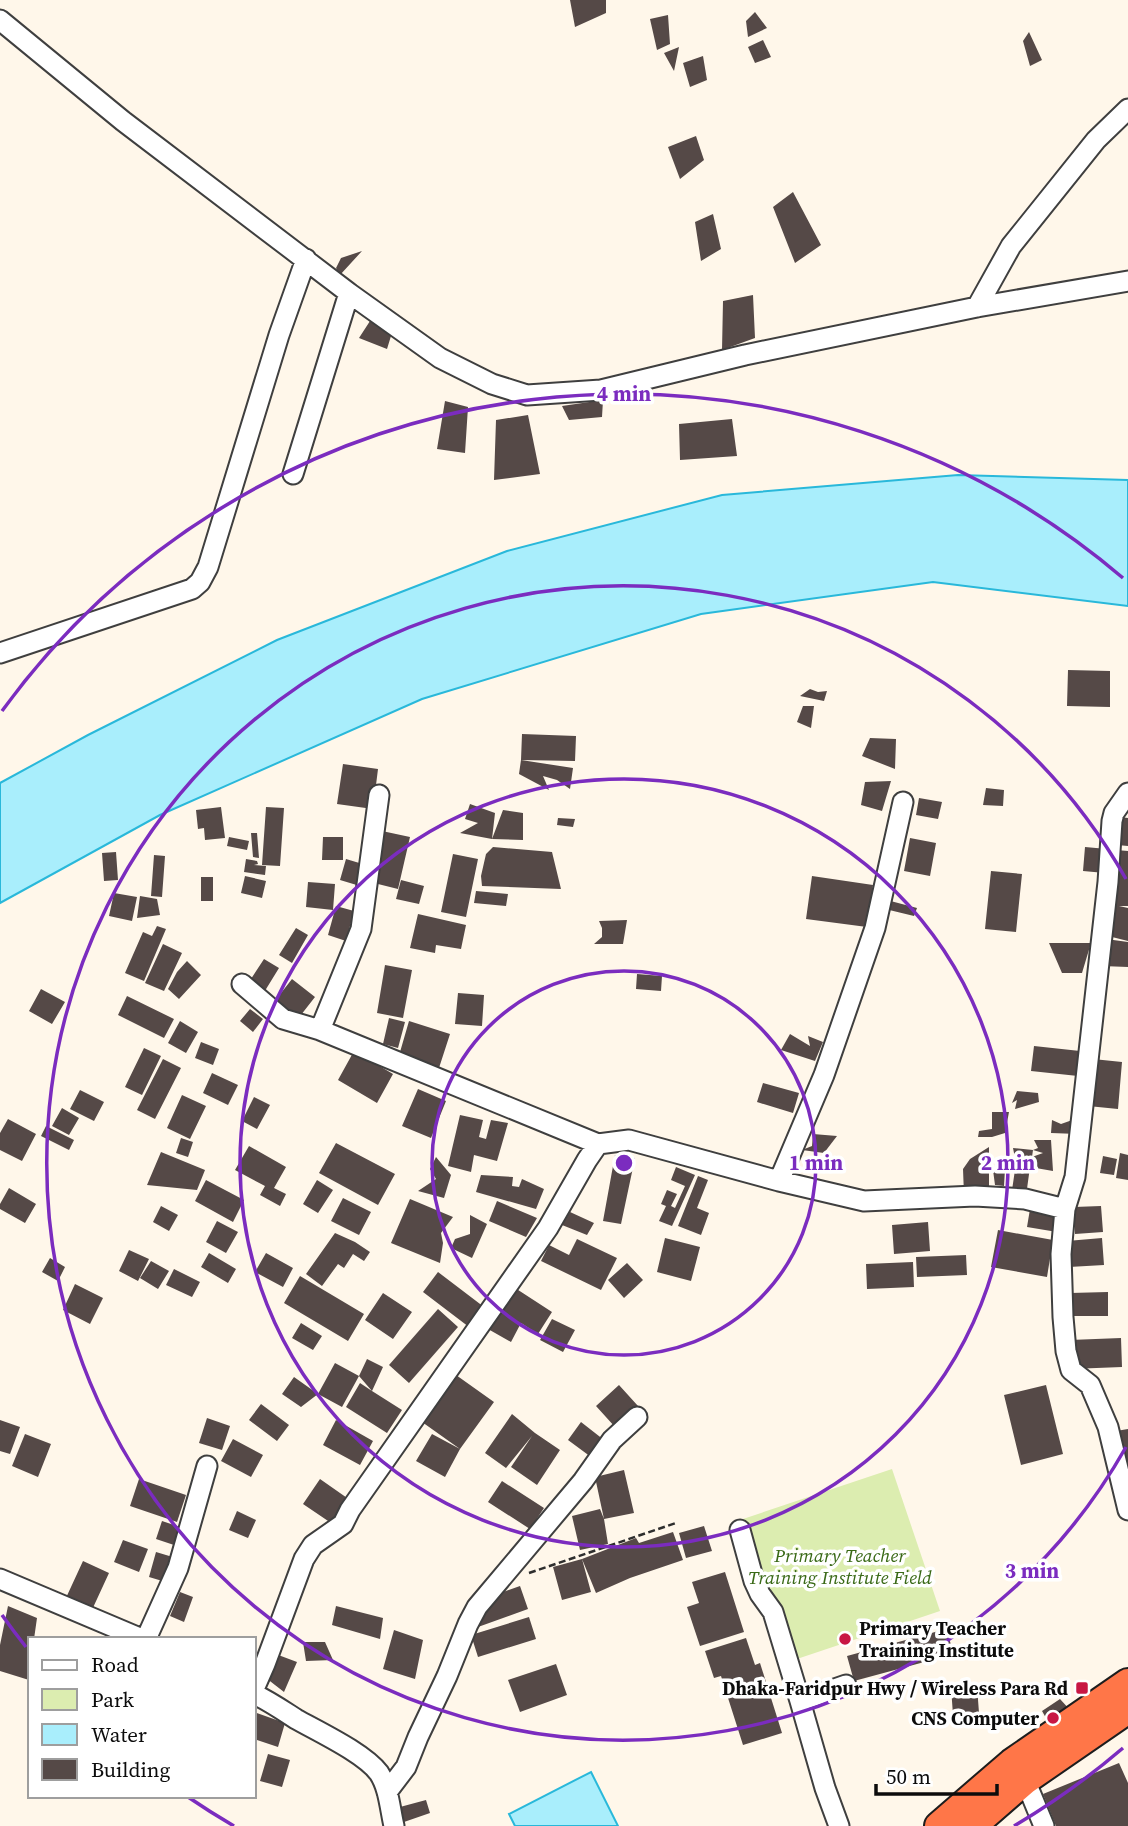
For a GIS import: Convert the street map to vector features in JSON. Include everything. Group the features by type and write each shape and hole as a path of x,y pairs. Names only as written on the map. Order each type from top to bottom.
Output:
{"highway":[{"path":"939,1826 1019,1771 1128,1683"},
{"path":"972,1826 1019,1771 1128,1709"}],"street":[{"path":"0,20 123,121 349,293 440,358 492,384 527,395 601,390 744,355 977,307 1128,281"},
{"path":"977,307 1011,246 1096,140 1128,108"},
{"path":"0,653 192,589 200,582 208,567 279,335 306,259"},
{"path":"293,474 349,293"},
{"path":"1128,793 1114,813 1112,821 1108,882 1075,1177 1065,1209 1061,1266 1066,1351 1071,1370 1090,1385 1108,1427 1128,1510"},
{"path":"320,1030 361,929 379,795"},
{"path":"779,1181 824,1075 874,928 903,802"},
{"path":"242,984 283,1019 320,1030 598,1144 629,1140 864,1201 975,1196 1025,1199 1065,1209"},
{"path":"256,1687 304,1559 313,1545 343,1524 388,1455 548,1228 598,1144"},
{"path":"387,1792 405,1767 477,1607 583,1481 612,1440 637,1418"},
{"path":"145,1637 178,1568 207,1466"},
{"path":"740,1530 754,1581 773,1612 825,1788 839,1826"},
{"path":"0,1579 139,1637"},
{"path":"800,1701 846,1685"},
{"path":"256,1693 372,1765 381,1776 387,1792 394,1826"},
{"path":"1019,1771 1044,1826"}],"path":[{"path":"496,1584 676,1523"}],"green space":[{"name":"Primary Teacher Training Institute Field","path":"892,1469 940,1611 788,1662 740,1520"}],"water":[{"path":"958,475 1128,480 1128,606 933,582 701,614 422,699 160,815 0,903 0,783 88,735 277,640 507,551 722,495"},
{"path":"591,1772 618,1826 515,1826 509,1814"}],"building":[{"path":"570,0 606,0 606,13 575,27"},
{"path":"755,12 767,28 748,37 746,21"},
{"path":"668,15 670,44 657,50 650,19"},
{"path":"1029,32 1042,60 1030,66 1023,41"},
{"path":"763,40 771,57 755,63 748,47"},
{"path":"679,47 674,71 664,53"},
{"path":"703,56 707,80 690,87 683,63"},
{"path":"696,136 704,160 680,179 668,147"},
{"path":"793,192 821,245 795,263 773,207"},
{"path":"713,214 721,249 701,261 695,222"},
{"path":"362,251 340,275 336,268 341,258"},
{"path":"753,295 755,338 722,350 723,301"},
{"path":"370,321 391,336 387,349 359,338"},
{"path":"603,400 602,417 569,420 562,406"},
{"path":"445,401 468,407 465,453 437,449"},
{"path":"528,415 540,474 494,480 496,420"},
{"path":"732,419 737,456 680,460 679,424"},
{"path":"1068,670 1110,671 1110,707 1067,706"},
{"path":"810,689 827,691 824,701 800,696"},
{"path":"803,706 814,706 811,728 797,722"},
{"path":"522,734 576,736 575,761 521,760"},
{"path":"870,738 896,739 895,769 862,756"},
{"path":"521,760 573,768 570,789 557,780 543,776 549,790 519,774"},
{"path":"343,764 378,769 373,809 337,804"},
{"path":"891,781 882,811 861,805 865,782"},
{"path":"986,788 1004,790 1003,806 983,805"},
{"path":"919,798 942,802 938,819 916,815"},
{"path":"470,804 495,813 492,839 460,833 478,823 465,819"},
{"path":"221,807 225,838 205,840 204,828 198,829 196,810"},
{"path":"266,807 284,808 280,866 262,865"},
{"path":"503,810 523,813 523,840 492,839"},
{"path":"1120,817 1128,818 1128,846 1117,845"},
{"path":"558,818 575,819 573,827 557,825"},
{"path":"382,831 410,837 398,889 370,882"},
{"path":"251,833 257,833 259,858 253,857"},
{"path":"229,837 249,841 247,850 227,846"},
{"path":"323,837 343,837 343,860 322,860"},
{"path":"910,838 936,843 930,876 904,871"},
{"path":"493,847 552,852 561,889 482,886 481,876 486,854"},
{"path":"1085,847 1107,849 1105,873 1083,871"},
{"path":"1116,850 1128,851 1128,906 1119,906 1128,908 1128,941 1108,936"},
{"path":"116,852 118,880 104,881 102,853"},
{"path":"453,854 478,859 466,917 441,912"},
{"path":"154,855 165,856 162,897 151,896"},
{"path":"246,859 257,861 258,864 254,865 266,866 265,875 244,872"},
{"path":"346,859 366,865 360,886 340,880"},
{"path":"991,871 1022,874 1016,932 985,929"},
{"path":"245,876 266,881 262,898 241,893"},
{"path":"812,876 873,885 867,927 806,919"},
{"path":"201,877 213,877 213,901 201,901"},
{"path":"401,880 424,886 419,904 396,899"},
{"path":"308,882 335,884 333,910 306,907"},
{"path":"476,891 508,894 506,906 474,903"},
{"path":"114,893 137,897 132,921 109,916"},
{"path":"140,896 157,899 160,915 137,918"},
{"path":"883,899 917,908 914,916 881,908"},
{"path":"336,906 354,911 346,941 328,935"},
{"path":"418,914 466,925 461,949 436,945 435,953 410,948"},
{"path":"627,920 623,944 594,944 602,937 599,921"},
{"path":"157,926 166,929 144,981 125,973 143,932 152,936"},
{"path":"296,928 308,935 292,963 279,955"},
{"path":"1106,939 1128,942 1128,967 1102,966"},
{"path":"1049,943 1091,943 1082,973 1062,973"},
{"path":"163,944 182,953 164,991 145,983"},
{"path":"264,959 279,968 263,994 247,985"},
{"path":"187,961 201,975 179,999 168,989"},
{"path":"385,965 412,970 403,1018 377,1013"},
{"path":"637,974 662,976 661,991 636,989"},
{"path":"292,979 315,997 297,1020 274,1002"},
{"path":"41,989 65,1002 52,1024 29,1011"},
{"path":"458,993 484,995 482,1026 455,1024"},
{"path":"127,996 174,1019 164,1038 118,1015"},
{"path":"250,1009 263,1019 253,1032 240,1021"},
{"path":"389,1018 405,1022 398,1048 383,1044"},
{"path":"180,1021 198,1032 186,1053 168,1043"},
{"path":"409,1021 450,1034 438,1071 398,1059"},
{"path":"790,1034 810,1046 808,1036 823,1042 815,1061 781,1050"},
{"path":"201,1042 219,1049 213,1065 195,1058"},
{"path":"1034,1046 1080,1051 1078,1076 1031,1071"},
{"path":"144,1048 161,1056 142,1095 125,1087"},
{"path":"354,1051 393,1074 377,1103 338,1080"},
{"path":"163,1059 181,1068 155,1119 137,1110"},
{"path":"1093,1059 1122,1062 1118,1109 1088,1106"},
{"path":"212,1073 238,1085 228,1105 203,1093"},
{"path":"763,1083 799,1093 793,1113 757,1102"},
{"path":"418,1089 446,1101 431,1138 402,1126"},
{"path":"80,1090 104,1102 94,1121 70,1109"},
{"path":"1017,1091 1038,1093 1039,1102 1015,1109 1017,1100 1012,1103"},
{"path":"182,1095 206,1106 190,1139 167,1128"},
{"path":"254,1097 270,1105 257,1129 242,1121"},
{"path":"62,1108 79,1118 69,1135 52,1126"},
{"path":"992,1112 1009,1112 1005,1133 978,1137 979,1131 992,1129"},
{"path":"460,1115 483,1120 479,1137 486,1139 491,1120 508,1123 497,1161 474,1155 471,1172 448,1166"},
{"path":"1078,1118 1078,1134 1051,1133 1052,1120 1061,1124"},
{"path":"8,1119 36,1134 22,1161 0,1150 0,1133"},
{"path":"46,1126 74,1140 69,1150 41,1136"},
{"path":"813,1134 837,1136 824,1153 802,1150 812,1146"},
{"path":"181,1138 193,1142 188,1157 176,1153"},
{"path":"1034,1140 1051,1140 1053,1171 1030,1167 1026,1196 1011,1197 1016,1163 1013,1148 1038,1148","holes":["1033,1150 1043,1153 1032,1157"]},
{"path":"336,1143 395,1174 378,1205 319,1173"},
{"path":"249,1146 286,1167 274,1188 286,1194 280,1206 260,1195 265,1186 235,1170"},
{"path":"989,1147 989,1194 964,1195 963,1169 970,1159"},
{"path":"161,1152 205,1170 197,1190 147,1185"},
{"path":"1120,1153 1128,1155 1128,1180 1116,1178"},
{"path":"615,1155 635,1158 621,1224 603,1221"},
{"path":"1103,1156 1117,1159 1114,1175 1100,1173"},
{"path":"436,1157 451,1175 444,1198 418,1191 436,1179 430,1169"},
{"path":"676,1167 695,1175 672,1226 659,1221 666,1206 661,1204 667,1190 677,1194 671,1206 675,1208 685,1186 671,1180"},
{"path":"1005,1169 1004,1186 995,1185 993,1170"},
{"path":"481,1175 513,1177 512,1186 519,1187 522,1179 544,1189 536,1209 476,1192"},
{"path":"698,1176 708,1180 697,1208 709,1213 701,1235 678,1226"},
{"path":"206,1180 244,1200 233,1222 195,1201"},
{"path":"317,1180 333,1190 318,1213 303,1204"},
{"path":"9,1188 36,1204 25,1223 0,1209"},
{"path":"343,1198 371,1212 359,1235 331,1221"},
{"path":"410,1199 453,1217 441,1233 443,1243 440,1263 391,1243"},
{"path":"497,1201 537,1218 526,1237 489,1221"},
{"path":"1031,1203 1061,1208 1057,1232 1027,1227"},
{"path":"161,1206 178,1215 169,1231 153,1222"},
{"path":"1101,1206 1103,1232 1075,1234 1074,1207"},
{"path":"570,1212 594,1223 587,1235 562,1225"},
{"path":"470,1215 487,1224 472,1258 451,1248 455,1239 470,1234"},
{"path":"217,1221 238,1232 226,1253 206,1242"},
{"path":"928,1222 930,1251 894,1254 892,1225"},
{"path":"998,1230 1053,1240 1047,1277 991,1267"},
{"path":"335,1233 370,1252 364,1261 353,1254 344,1268 338,1264 322,1286 306,1274"},
{"path":"665,1238 700,1247 691,1281 657,1272"},
{"path":"1102,1238 1104,1265 1069,1267 1067,1241"},
{"path":"577,1239 617,1258 601,1290 541,1261 549,1245 569,1255"},
{"path":"129,1250 149,1259 138,1281 119,1271"},
{"path":"209,1253 236,1269 228,1283 201,1267"},
{"path":"266,1253 293,1268 283,1287 255,1272"},
{"path":"966,1255 967,1275 917,1277 916,1257"},
{"path":"50,1258 65,1267 58,1281 42,1272"},
{"path":"151,1261 169,1271 158,1289 140,1278"},
{"path":"913,1262 914,1287 867,1289 866,1264"},
{"path":"627,1263 643,1280 624,1298 608,1280"},
{"path":"174,1269 200,1282 192,1297 166,1285"},
{"path":"438,1272 484,1307 469,1327 423,1292"},
{"path":"300,1276 364,1314 348,1341 284,1303"},
{"path":"75,1284 103,1298 90,1324 63,1310"},
{"path":"512,1286 552,1312 538,1334 521,1323 511,1342 488,1329"},
{"path":"1108,1292 1108,1316 1071,1316 1070,1293"},
{"path":"383,1293 412,1312 393,1339 365,1320"},
{"path":"438,1309 458,1327 409,1383 389,1365"},
{"path":"552,1319 575,1330 563,1352 540,1340"},
{"path":"301,1323 322,1336 313,1350 292,1338"},
{"path":"1121,1338 1122,1367 1071,1369 1070,1340"},
{"path":"367,1359 383,1367 372,1391 359,1376"},
{"path":"335,1363 359,1376 342,1407 318,1394"},
{"path":"456,1375 494,1402 460,1449 422,1422"},
{"path":"294,1377 318,1394 301,1407 282,1394"},
{"path":"360,1383 402,1410 387,1433 346,1407"},
{"path":"619,1385 638,1406 615,1427 596,1406"},
{"path":"1046,1385 1063,1454 1021,1465 1004,1395"},
{"path":"261,1404 289,1425 277,1441 249,1420"},
{"path":"512,1414 560,1450 537,1485 511,1467 532,1436 506,1468 485,1453"},
{"path":"207,1418 230,1426 222,1450 199,1443"},
{"path":"0,1420 20,1427 10,1454 0,1451"},
{"path":"336,1420 373,1441 360,1465 323,1445"},
{"path":"581,1422 604,1440 591,1457 568,1440"},
{"path":"1128,1429 1128,1494 1110,1432"},
{"path":"25,1434 51,1444 38,1477 12,1466"},
{"path":"432,1434 460,1449 445,1477 416,1461"},
{"path":"233,1439 263,1455 251,1477 221,1461"},
{"path":"624,1470 634,1513 604,1519 595,1477"},
{"path":"139,1479 186,1495 177,1522 130,1506"},
{"path":"320,1479 350,1500 334,1525 303,1504"},
{"path":"502,1481 544,1508 530,1529 488,1502"},
{"path":"600,1509 608,1544 580,1550 572,1516"},
{"path":"237,1511 256,1520 248,1538 229,1530"},
{"path":"162,1521 180,1527 174,1545 156,1539"},
{"path":"704,1526 712,1551 686,1558 679,1533"},
{"path":"673,1532 683,1560 596,1593 582,1559 636,1538 639,1543"},
{"path":"123,1540 148,1549 139,1572 114,1562"},
{"path":"156,1552 176,1558 169,1583 149,1577"},
{"path":"582,1559 591,1592 562,1600 553,1567"},
{"path":"83,1561 109,1573 91,1612 65,1600"},
{"path":"725,1572 744,1632 700,1646 687,1607 699,1603 692,1582"},
{"path":"520,1586 528,1609 478,1627 470,1604"},
{"path":"180,1592 193,1597 184,1622 170,1616"},
{"path":"8,1606 37,1618 34,1637 28,1637 28,1680 0,1671 0,1645"},
{"path":"336,1606 383,1618 380,1639 332,1625"},
{"path":"529,1617 536,1639 478,1657 471,1635"},
{"path":"946,1629 954,1654 854,1681 847,1656"},
{"path":"394,1630 423,1640 415,1679 383,1669"},
{"path":"746,1638 755,1665 760,1663 782,1733 743,1745 721,1676 714,1678 705,1651"},
{"path":"303,1642 325,1642 333,1660 306,1661"},
{"path":"273,1653 297,1662 284,1692 266,1678"},
{"path":"556,1664 567,1695 520,1712 508,1680"},
{"path":"977,1686 979,1713 953,1715 951,1687"},
{"name":"CNS Computer","path":"1060,1699 1071,1711 1050,1725 1042,1711"},
{"path":"256,1713 285,1723 278,1747 256,1740"},
{"path":"268,1754 290,1760 282,1787 260,1781"},
{"path":"1119,1763 1128,1783 1128,1826 1056,1826 1043,1794"},
{"path":"426,1800 430,1813 404,1822 400,1807"}],"place":[{"name":"Primary Teacher Training Institute","path":"845,1639"},
{"name":"Dhaka-Faridpur Hwy / Wireless Para Rd","path":"1082,1688"},
{"name":"CNS Computer","path":"1053,1718"}]}
